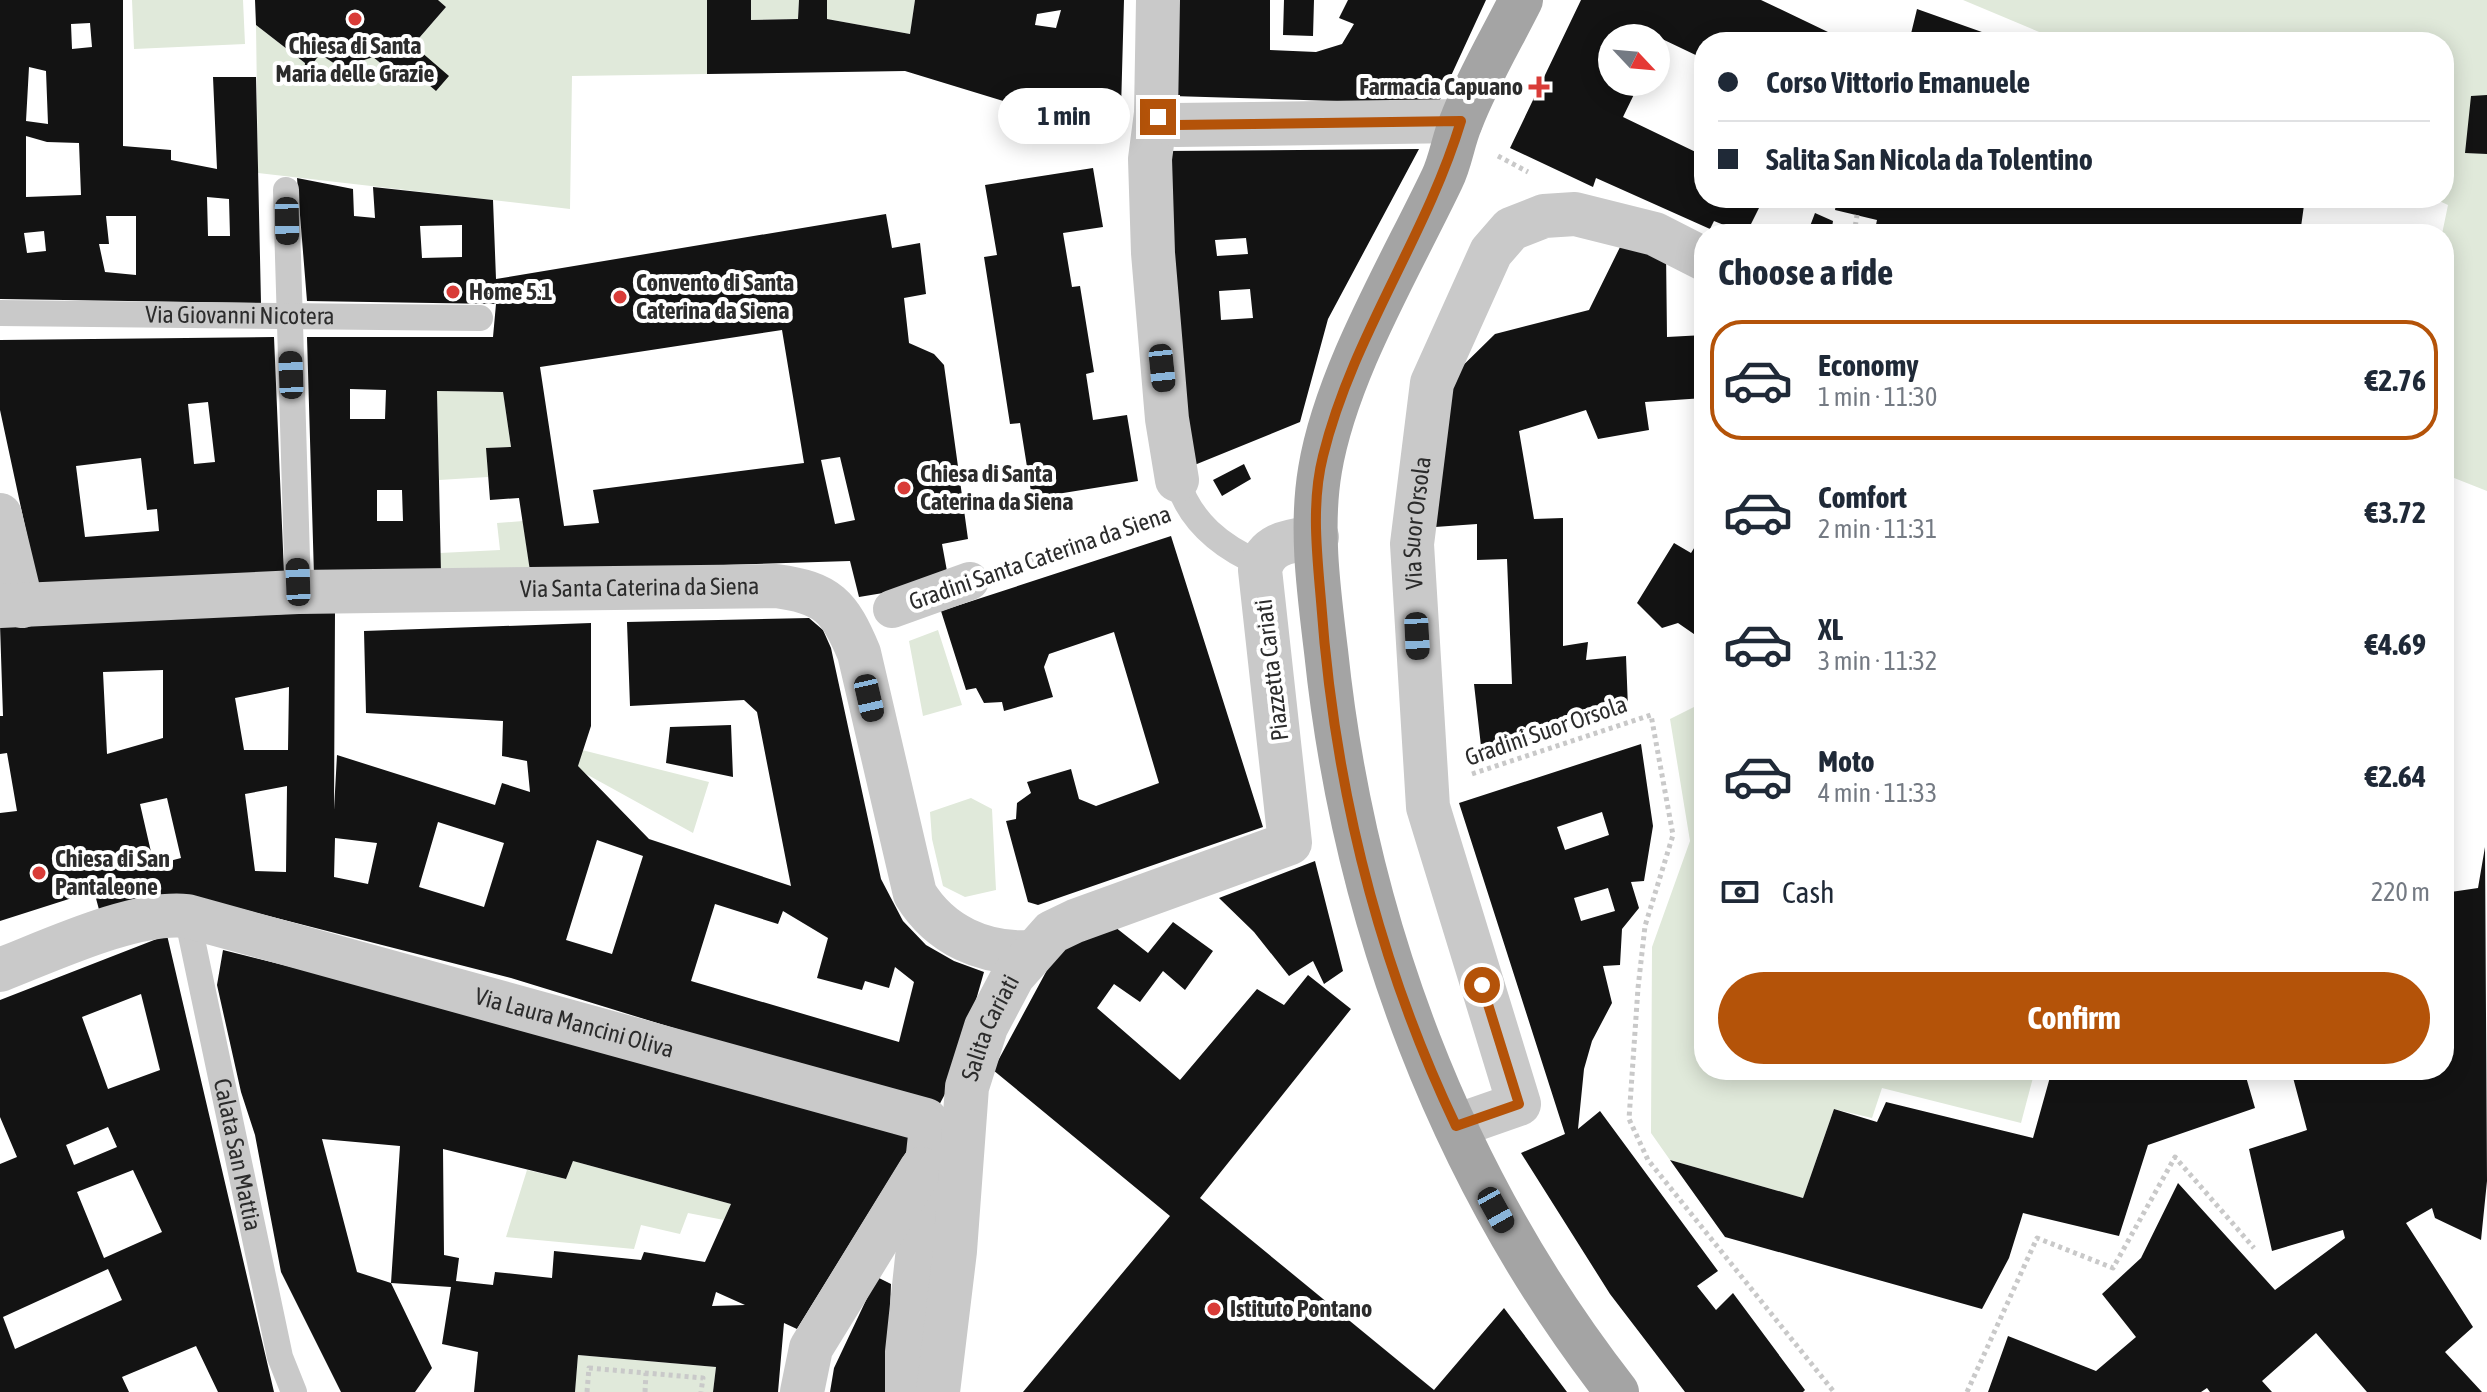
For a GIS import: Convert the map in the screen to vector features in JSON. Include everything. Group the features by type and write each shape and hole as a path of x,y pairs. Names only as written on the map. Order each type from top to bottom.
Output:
{"main road":[{"path":"1521,0 1461,121 1445,173 1380,303 1335,415 1319,472 1317,537 1324,641 1339,751 1373,908 1418,1044 1514,1242 1553,1304 1617,1392"}],"street":[{"path":"1158,0 1156,113 1150,159 1153,253 1167,419 1182,494"},
{"path":"1156,113 1162,120 1176,125 1461,121"},
{"name":"Via Suor Orsola","path":"1456,1126 1519,1104 1428,807 1412,544 1432,383 1491,252 1511,229 1544,216 1575,214 1655,234 1694,254"},
{"path":"0,515 11,606"},
{"name":"Piazzetta Cariati","path":"1290,843 1261,564 1278,544 1317,537"},
{"name":"Gradini Santa Caterina da Siena","path":"892,609 970,581"},
{"name":"Via Santa Caterina da Siena","path":"11,606 298,592 776,586 823,598 842,616 859,653 915,894 936,923 968,941 1003,951 1032,952"},
{"name":"Salita Cariati","path":"938,1392 955,1251 967,1087 986,1027 1013,976 1052,932 1290,843"},
{"path":"0,970 114,929 164,915 187,916"},
{"name":"Via Laura Mancini Oliva","path":"187,916 926,1120 931,1126 929,1157"},
{"path":"802,1392 811,1348 929,1157"},
{"path":"907,1392 907,1352 929,1157"}],"lane":[{"path":"286,190 298,592"},
{"name":"Via Giovanni Nicotera","path":"0,313 480,318"},
{"path":"1182,494 1228,549 1261,564"},
{"name":"Calata San Mattia","path":"187,916 280,1357 294,1392"}],"path":[{"path":"1856,224 1857,215"},
{"name":"Gradini Santa Caterina da Siena","path":"970,581 1182,494"},
{"name":"Gradini Suor Orsola","path":"1427,790 1651,715 1673,835 1645,926 1629,1119 1648,1160 1834,1392"},
{"path":"1967,1392 2037,1238 2113,1268 2175,1157 2254,1248"},
{"path":"587,1392 589,1368 703,1378 701,1392"},
{"path":"645,1392 646,1373"}],"green space":[{"path":"132,0 243,0 245,44 134,49"},
{"path":"438,0 707,0 707,74 572,76 570,209 258,173 256,25 305,63 305,73 320,54 341,68 373,57 404,83 415,73 436,91 413,45 446,7"},
{"path":"751,0 799,0 798,19 751,20"},
{"path":"827,0 915,0 910,34 827,19"},
{"path":"1963,0 2487,0 2487,491 2454,478 2454,224 2444,224 2447,208 2454,208 2454,32 2039,32"},
{"path":"437,391 503,392 511,447 487,448 488,477 439,480"},
{"path":"523,521 530,571 441,572 440,553 500,550 497,523"},
{"path":"938,630 962,705 923,716 909,641"},
{"path":"1694,707 1694,1080 2032,1080 2021,1123 1882,1088 1872,1118 1834,1109 1803,1198 1670,1160 1651,1133 1652,947 1690,841 1670,719"},
{"path":"582,750 709,782 693,833 577,769"},
{"path":"971,798 992,809 996,890 965,897 943,886 932,839 930,812"},
{"path":"573,1161 731,1204 724,1220 688,1213 680,1234 641,1225 634,1249 506,1237 527,1170 566,1179"},
{"path":"578,1355 716,1367 713,1392 575,1392"}],"building":[{"path":"0,0 123,0 123,146 171,150 171,160 217,169 213,77 256,77 261,303 0,299","holes":["90,23 92,47 72,49 71,24","29,67 46,71 48,124 26,121","26,136 47,142 79,143 81,195 26,197","207,197 229,199 230,236 208,236","106,216 136,216 136,275 105,272 99,244 109,244","44,231 46,251 27,253 24,233"]},
{"name":"Chiesa di Santa Maria delle Grazie","path":"255,0 438,0 446,7 413,45 449,76 436,91 415,73 405,83 373,57 341,68 320,54 304,75 305,63 256,25"},
{"path":"707,0 751,0 751,20 798,19 799,0 827,0 827,19 910,34 915,0 1124,0 1121,109 1084,96 1075,123 905,71 707,74","holes":["1061,10 1056,28 1035,25 1037,14"]},
{"path":"1173,0 1270,0 1270,50 1316,52 1342,44 1354,24 1339,18 1348,0 1486,0 1438,104 1172,96"},
{"path":"1284,0 1314,0 1313,36 1283,35"},
{"path":"1581,0 1761,0 1828,32 1694,32 1694,54 1670,43 1670,24 1598,24 1598,96 1633,96 1623,117 1694,151 1694,208 1759,208 1751,224 1714,221 1712,224 1699,224 1596,178 1593,187 1510,148"},
{"path":"1917,9 1982,32 1911,32"},
{"path":"2487,95 2487,154 2465,153 2471,96"},
{"path":"1419,149 1328,319 1300,422 1192,466 1164,151","holes":["1246,238 1248,254 1217,256 1215,240","1250,289 1253,318 1221,320 1219,291"]},
{"path":"1093,168 1103,227 1063,233 1072,287 1080,286 1094,372 1086,374 1093,420 1127,415 1138,481 1032,498 1020,423 1010,424 984,257 997,255 985,185"},
{"path":"297,178 353,189 354,216 375,218 373,187 493,200 496,279 886,214 892,248 920,243 926,294 904,298 909,343 934,354 944,365 968,539 942,544 949,582 859,597 850,561 530,571 519,498 490,500 486,448 511,447 503,392 437,391 441,572 314,576 307,337 493,337 496,304 307,301","holes":["462,225 462,257 422,258 420,226","782,330 804,463 593,490 599,523 564,526 540,367","350,389 386,390 385,419 350,419","840,457 855,520 835,524 821,460","377,490 402,490 403,521 377,521"]},
{"path":"2304,208 2301,224 1876,224 1877,220 1835,210"},
{"path":"1815,213 1833,221 1833,224 1811,224"},
{"path":"1624,239 1666,251 1667,337 1694,336 1694,399 1645,402 1649,430 1598,439 1586,410 1519,431 1534,519 1563,518 1563,646 1588,642 1586,660 1626,656 1628,708 1482,755 1474,684 1512,684 1507,559 1477,560 1477,524 1435,527 1441,387 1495,334 1589,310"},
{"path":"274,337 284,573 38,587 0,410 0,340","holes":["208,402 215,462 194,464 188,404","141,458 147,510 157,509 159,531 85,537 76,466"]},
{"path":"1244,464 1251,479 1222,496 1213,480"},
{"path":"1171,536 1263,827 1038,905 1028,902 1006,821 1016,819 1017,803 1031,793 1027,782 1071,769 1079,799 1096,806 1159,783 1114,632 1049,654 1044,667 1053,697 1004,711 1002,702 984,703 976,688 966,690 941,611"},
{"path":"1674,543 1691,553 1694,548 1694,634 1678,623 1662,628 1637,603"},
{"path":"335,612 334,810 337,755 495,805 502,783 530,792 527,761 502,756 503,721 366,713 364,631 591,623 591,726 578,766 649,839 791,886 757,712 744,700 630,706 627,622 809,618 823,630 831,648 881,879 903,921 926,945 954,961 984,972 954,1077 937,1109 511,978 234,907 101,917 94,891 0,921 0,813 17,811 7,753 0,754 0,716 3,716 0,625","holes":["163,670 163,738 107,754 103,672","289,687 288,750 244,750 235,698","287,786 286,872 255,871 245,794","167,798 181,858 154,865 140,804","438,822 504,843 484,907 419,887","335,838 377,843 368,884 334,877","597,840 643,856 612,954 566,940","715,904 778,924 783,911 828,938 817,978 862,990 865,981 889,988 895,967 914,982 899,1042 691,981"]},
{"path":"731,725 733,777 666,763 670,727"},
{"path":"1641,744 1653,826 1644,881 1631,882 1639,908 1622,929 1620,965 1603,966 1612,1003 1592,1041 1584,1069 1578,1129 1600,1111 1718,1271 1697,1286 1716,1310 1733,1293 1805,1390 1803,1392 1685,1392 1610,1294 1521,1153 1565,1134 1459,803","holes":["1602,812 1609,835 1565,850 1557,827","1608,888 1615,911 1581,921 1574,898"]},
{"path":"2485,847 2487,1181 2481,1240 2435,1218 2432,1208 2406,1223 2473,1327 2445,1352 2482,1392 2367,1392 2316,1333 2262,1381 2272,1392 2210,1392 2207,1388 2201,1392 1988,1392 2008,1336 2096,1371 2136,1337 2102,1294 2141,1258 2178,1183 2275,1290 2345,1238 2343,1230 2272,1251 2249,1149 2307,1130 2294,1080 2454,1080 2454,892 2478,888"},
{"path":"1315,861 1343,971 1324,984 1313,961 1289,976 1254,932 1219,898"},
{"path":"1173,922 1213,951 1185,990 1163,971 1140,1002 1114,984 1097,1008 1180,1080 1257,989 1284,1005 1308,975 1351,1009 1200,1198 1434,1390 1504,1308 1567,1392 1023,1392 1170,1216 993,1070 1060,946 1115,927 1148,953"},
{"path":"167,935 274,1392 218,1392 196,1346 122,1377 129,1392 0,1392 0,1164 17,1157 0,1117 0,1000","holes":["141,994 160,1070 108,1089 82,1017","108,1127 117,1147 74,1165 66,1145","133,1170 162,1232 104,1258 77,1192","108,1269 122,1300 15,1349 3,1317"]},
{"path":"223,950 918,1133 797,1329 784,1323 778,1392 713,1392 716,1367 578,1355 575,1392 474,1392 478,1352 442,1344 451,1287 391,1283 432,1368 415,1392 341,1392 281,1272 255,1135 241,1092 217,985","holes":["322,1139 400,1146 391,1283 357,1272","443,1149 566,1179 573,1161 731,1204 705,1262 644,1252 641,1260 554,1251 552,1278 495,1272 493,1285 456,1281 459,1258 444,1255","716,1292 745,1305 712,1306"]},
{"path":"2049,1080 2247,1080 2255,1108 2148,1145 2119,1236 2023,1213 2009,1258 1982,1309 1725,1237 1670,1160 1803,1198 1834,1109 1877,1122 1886,1102 2033,1138"},
{"path":"877,1277 891,1284 887,1392 830,1392 834,1368"}],"place":[{"name":"Chiesa di Santa Maria delle Grazie","path":"355,19"},
{"name":"Farmacia Capuano","path":"1539,87"},
{"name":"Home 5.1","path":"453,292"},
{"name":"Convento di Santa Caterina da Siena","path":"620,297"},
{"name":"Chiesa di Santa Caterina da Siena","path":"904,488"},
{"name":"Chiesa di San Pantaleone","path":"39,873"},
{"name":"Istituto Pontano","path":"1214,1309"}],"route":[{"path":"1158,117 1176,125 1461,121 1445,173 1380,303 1335,415 1319,472 1318,558 1329,680 1341,765 1373,908 1396,986 1424,1059 1456,1126 1519,1104 1482,985"}]}
